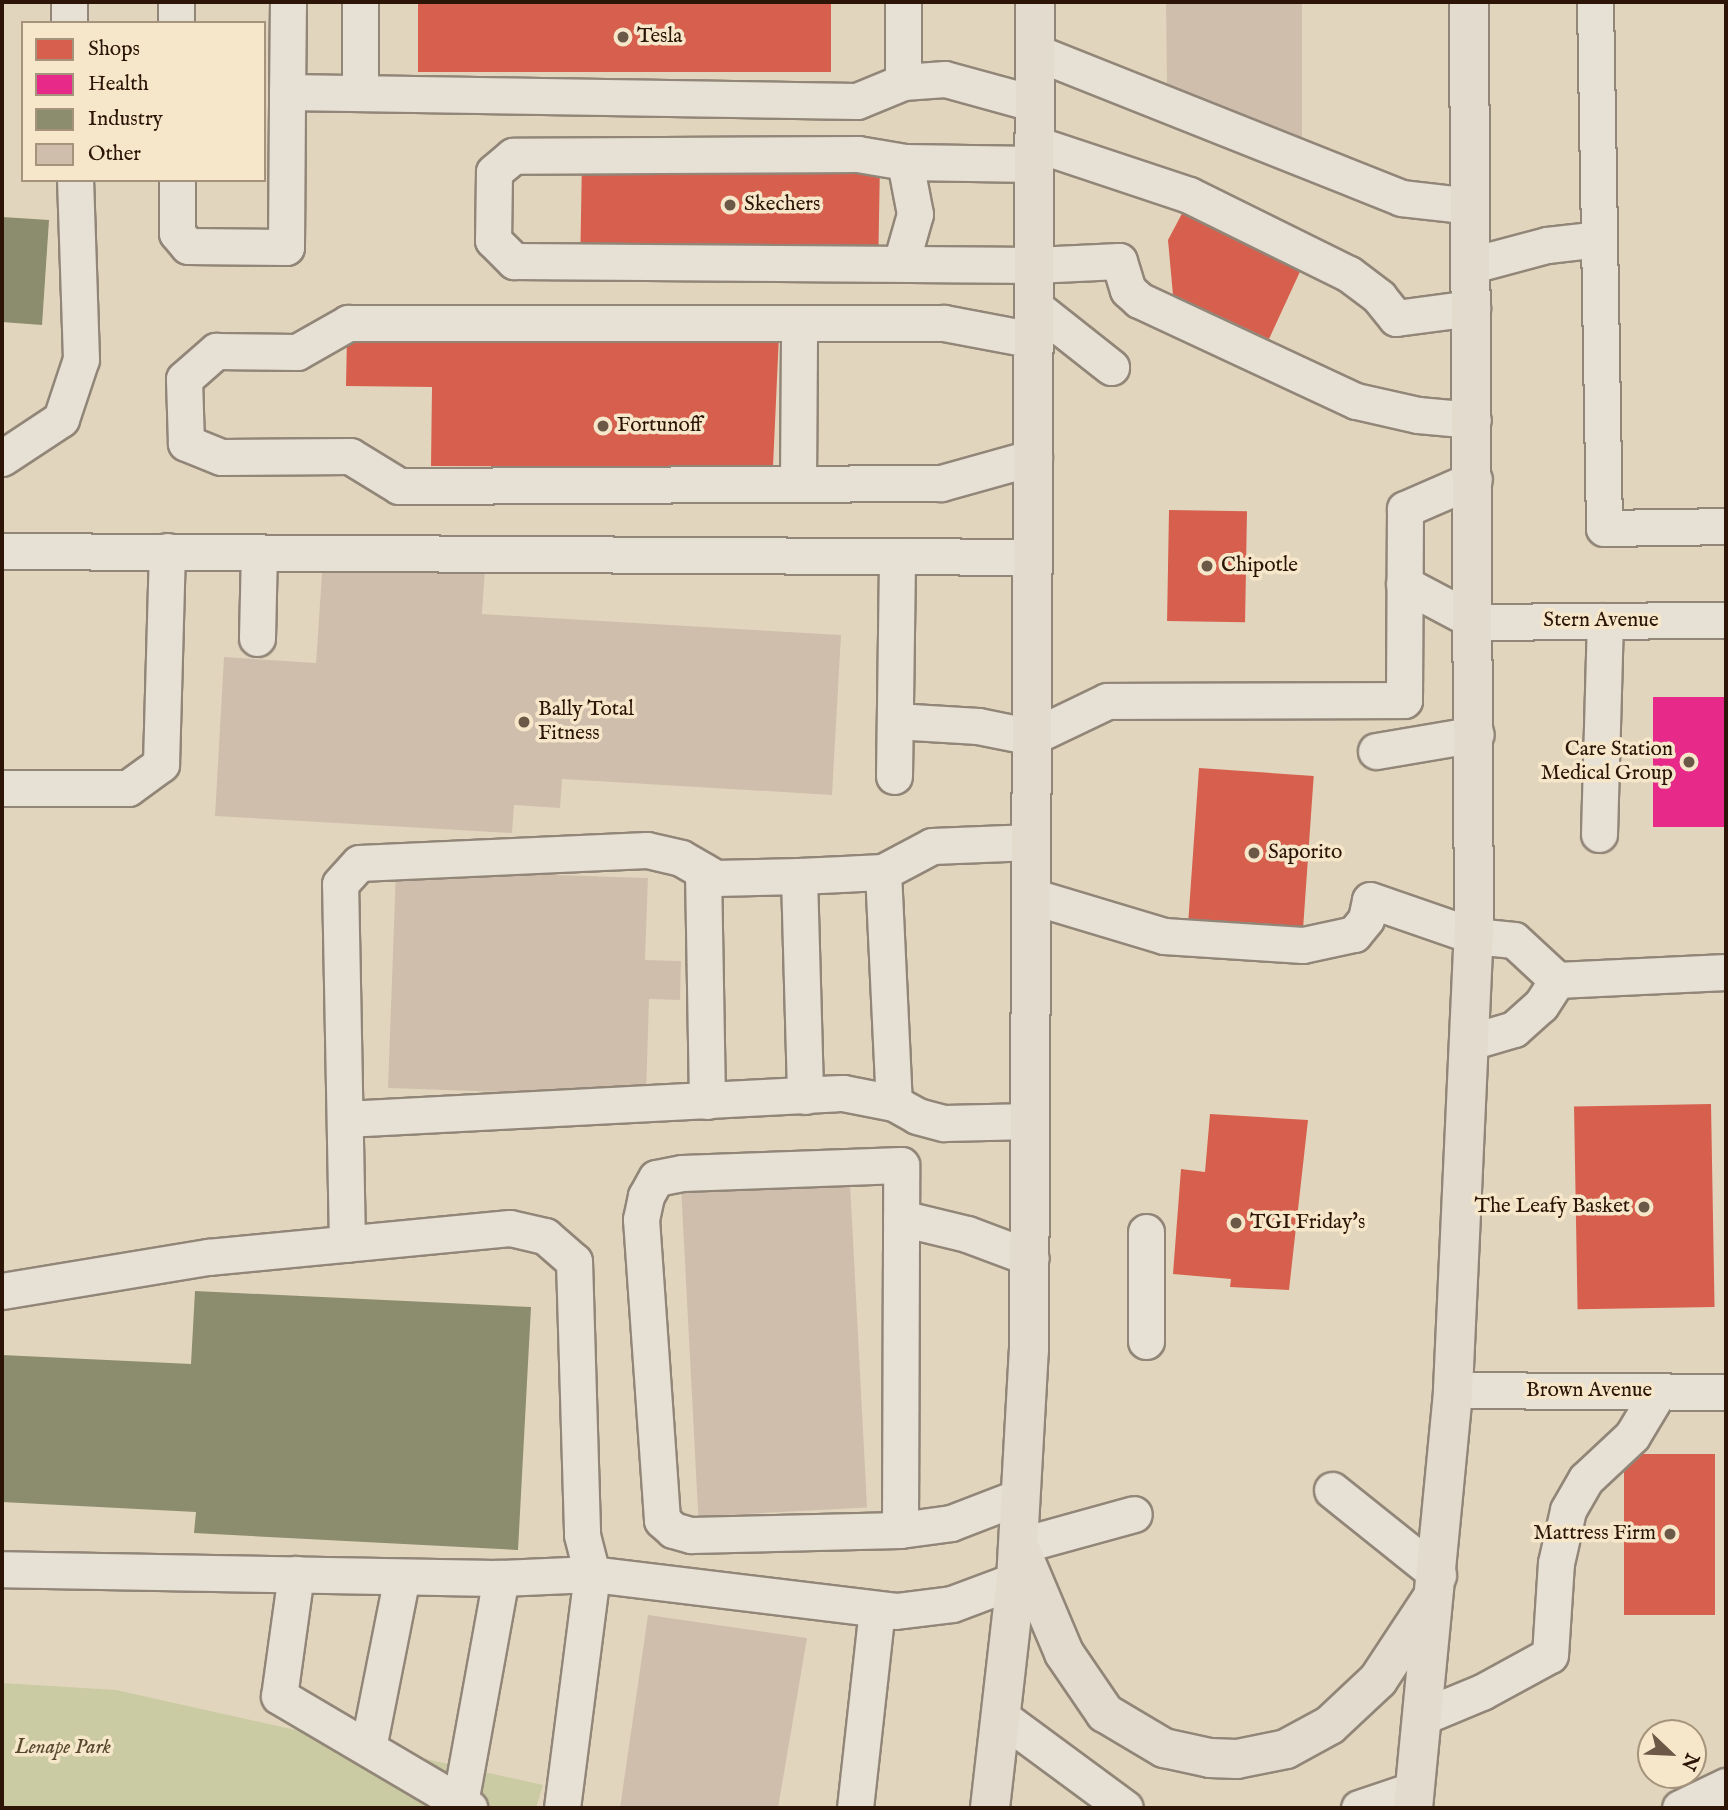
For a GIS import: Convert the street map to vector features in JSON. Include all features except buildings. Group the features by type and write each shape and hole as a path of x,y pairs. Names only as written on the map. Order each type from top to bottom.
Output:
{"highway":[{"path":"1414,1799 1437,1583 1453,1390 1474,936 1476,622 1469,2"},
{"path":"990,1808 1017,1563 1031,1258 1036,19"},
{"path":"1017,1563 1064,1653 1105,1713 1164,1748 1210,1758 1250,1757 1286,1749 1330,1725 1398,1655 1437,1583"}],"street":[{"path":"69,2 69,21"},
{"path":"176,2 176,21"},
{"path":"177,182 177,233 188,246 286,247 288,2"},
{"path":"360,2 360,91"},
{"path":"903,2 903,82"},
{"path":"1595,2 1604,528 1726,526"},
{"path":"1036,19 1401,198 1471,206"},
{"path":"288,92 360,91 857,101 903,82 945,79 1036,104"},
{"path":"1472,308 1396,318 1379,297 1349,274 1189,195 1132,173 1035,154 905,162 858,154 513,156 494,172 493,240 514,261 1034,265 1119,261 1128,290 1139,300 1356,401 1418,415 1473,420"},
{"path":"901,263 915,214 905,162"},
{"path":"2,458 61,419 81,359 75,182"},
{"path":"1472,265 1547,244 1599,239"},
{"path":"1034,457 941,482 398,486 350,456 221,457 186,443 184,379 216,352 297,352 348,323 1035,323 1111,367"},
{"path":"798,483 799,323"},
{"path":"895,721 978,726 1032,737 1107,701 1404,700 1405,509 1474,479"},
{"path":"2,551 1033,557"},
{"path":"2,788 128,788 161,764 167,551"},
{"path":"257,638 258,553"},
{"path":"894,776 897,556"},
{"path":"1404,584 1476,622"},
{"name":"Stern Avenue","path":"1476,622 1726,620"},
{"path":"1599,834 1605,621"},
{"path":"1376,751 1475,734"},
{"path":"347,1244 340,884 359,863 647,850 681,858 715,878 799,876 883,872 932,846 1032,842"},
{"path":"703,871 707,1101"},
{"path":"883,872 894,1103"},
{"path":"799,876 805,1096"},
{"path":"1031,896 1164,936 1316,945 1354,934 1366,919 1370,900 1474,936 1514,940 1557,980 1726,972"},
{"path":"1470,1042 1514,1029 1541,1005 1557,980"},
{"path":"345,1119 843,1093 894,1103 917,1116 944,1123 1031,1121"},
{"path":"900,1530 901,1165 669,1175 656,1178 646,1196 641,1219 662,1520 673,1530 691,1535 900,1530 951,1523 1021,1496"},
{"path":"901,1218 967,1234 1031,1258"},
{"path":"2,1291 208,1257 510,1228 545,1236 575,1261 582,1535 592,1574 562,1808"},
{"path":"1146,1231 1146,1341"},
{"name":"Brown Avenue","path":"1453,1390 1726,1392"},
{"path":"1424,1716 1482,1692 1550,1655 1556,1563 1568,1510 1586,1479 1632,1436 1659,1391"},
{"path":"1332,1490 1437,1583"},
{"path":"2,1569 501,1578 592,1574 877,1610 933,1609 1017,1563 1134,1514"},
{"path":"296,1574 279,1696 465,1805 501,1578"},
{"path":"368,1748 402,1577"},
{"path":"855,1808 877,1610"},
{"path":"1000,1716 1125,1808"},
{"path":"1680,1808 1726,1786"},
{"path":"1359,1808 1414,1799"}],"green space":[{"name":"Lenape Park","path":"2,1683 116,1690 543,1785 536,1808 2,1808"}],"place":[{"name":"Tesla","path":"623,37"},
{"name":"Skechers","path":"730,205"},
{"name":"Fortunoff","path":"603,426"},
{"name":"Chipotle","path":"1207,566"},
{"name":"Bally Total Fitness","path":"524,722"},
{"name":"Care Station Medical Group","path":"1689,762"},
{"name":"Saporito","path":"1254,853"},
{"name":"The Leafy Basket","path":"1644,1207"},
{"name":"TGI Friday's","path":"1236,1223"},
{"name":"Mattress Firm","path":"1670,1534"}]}
